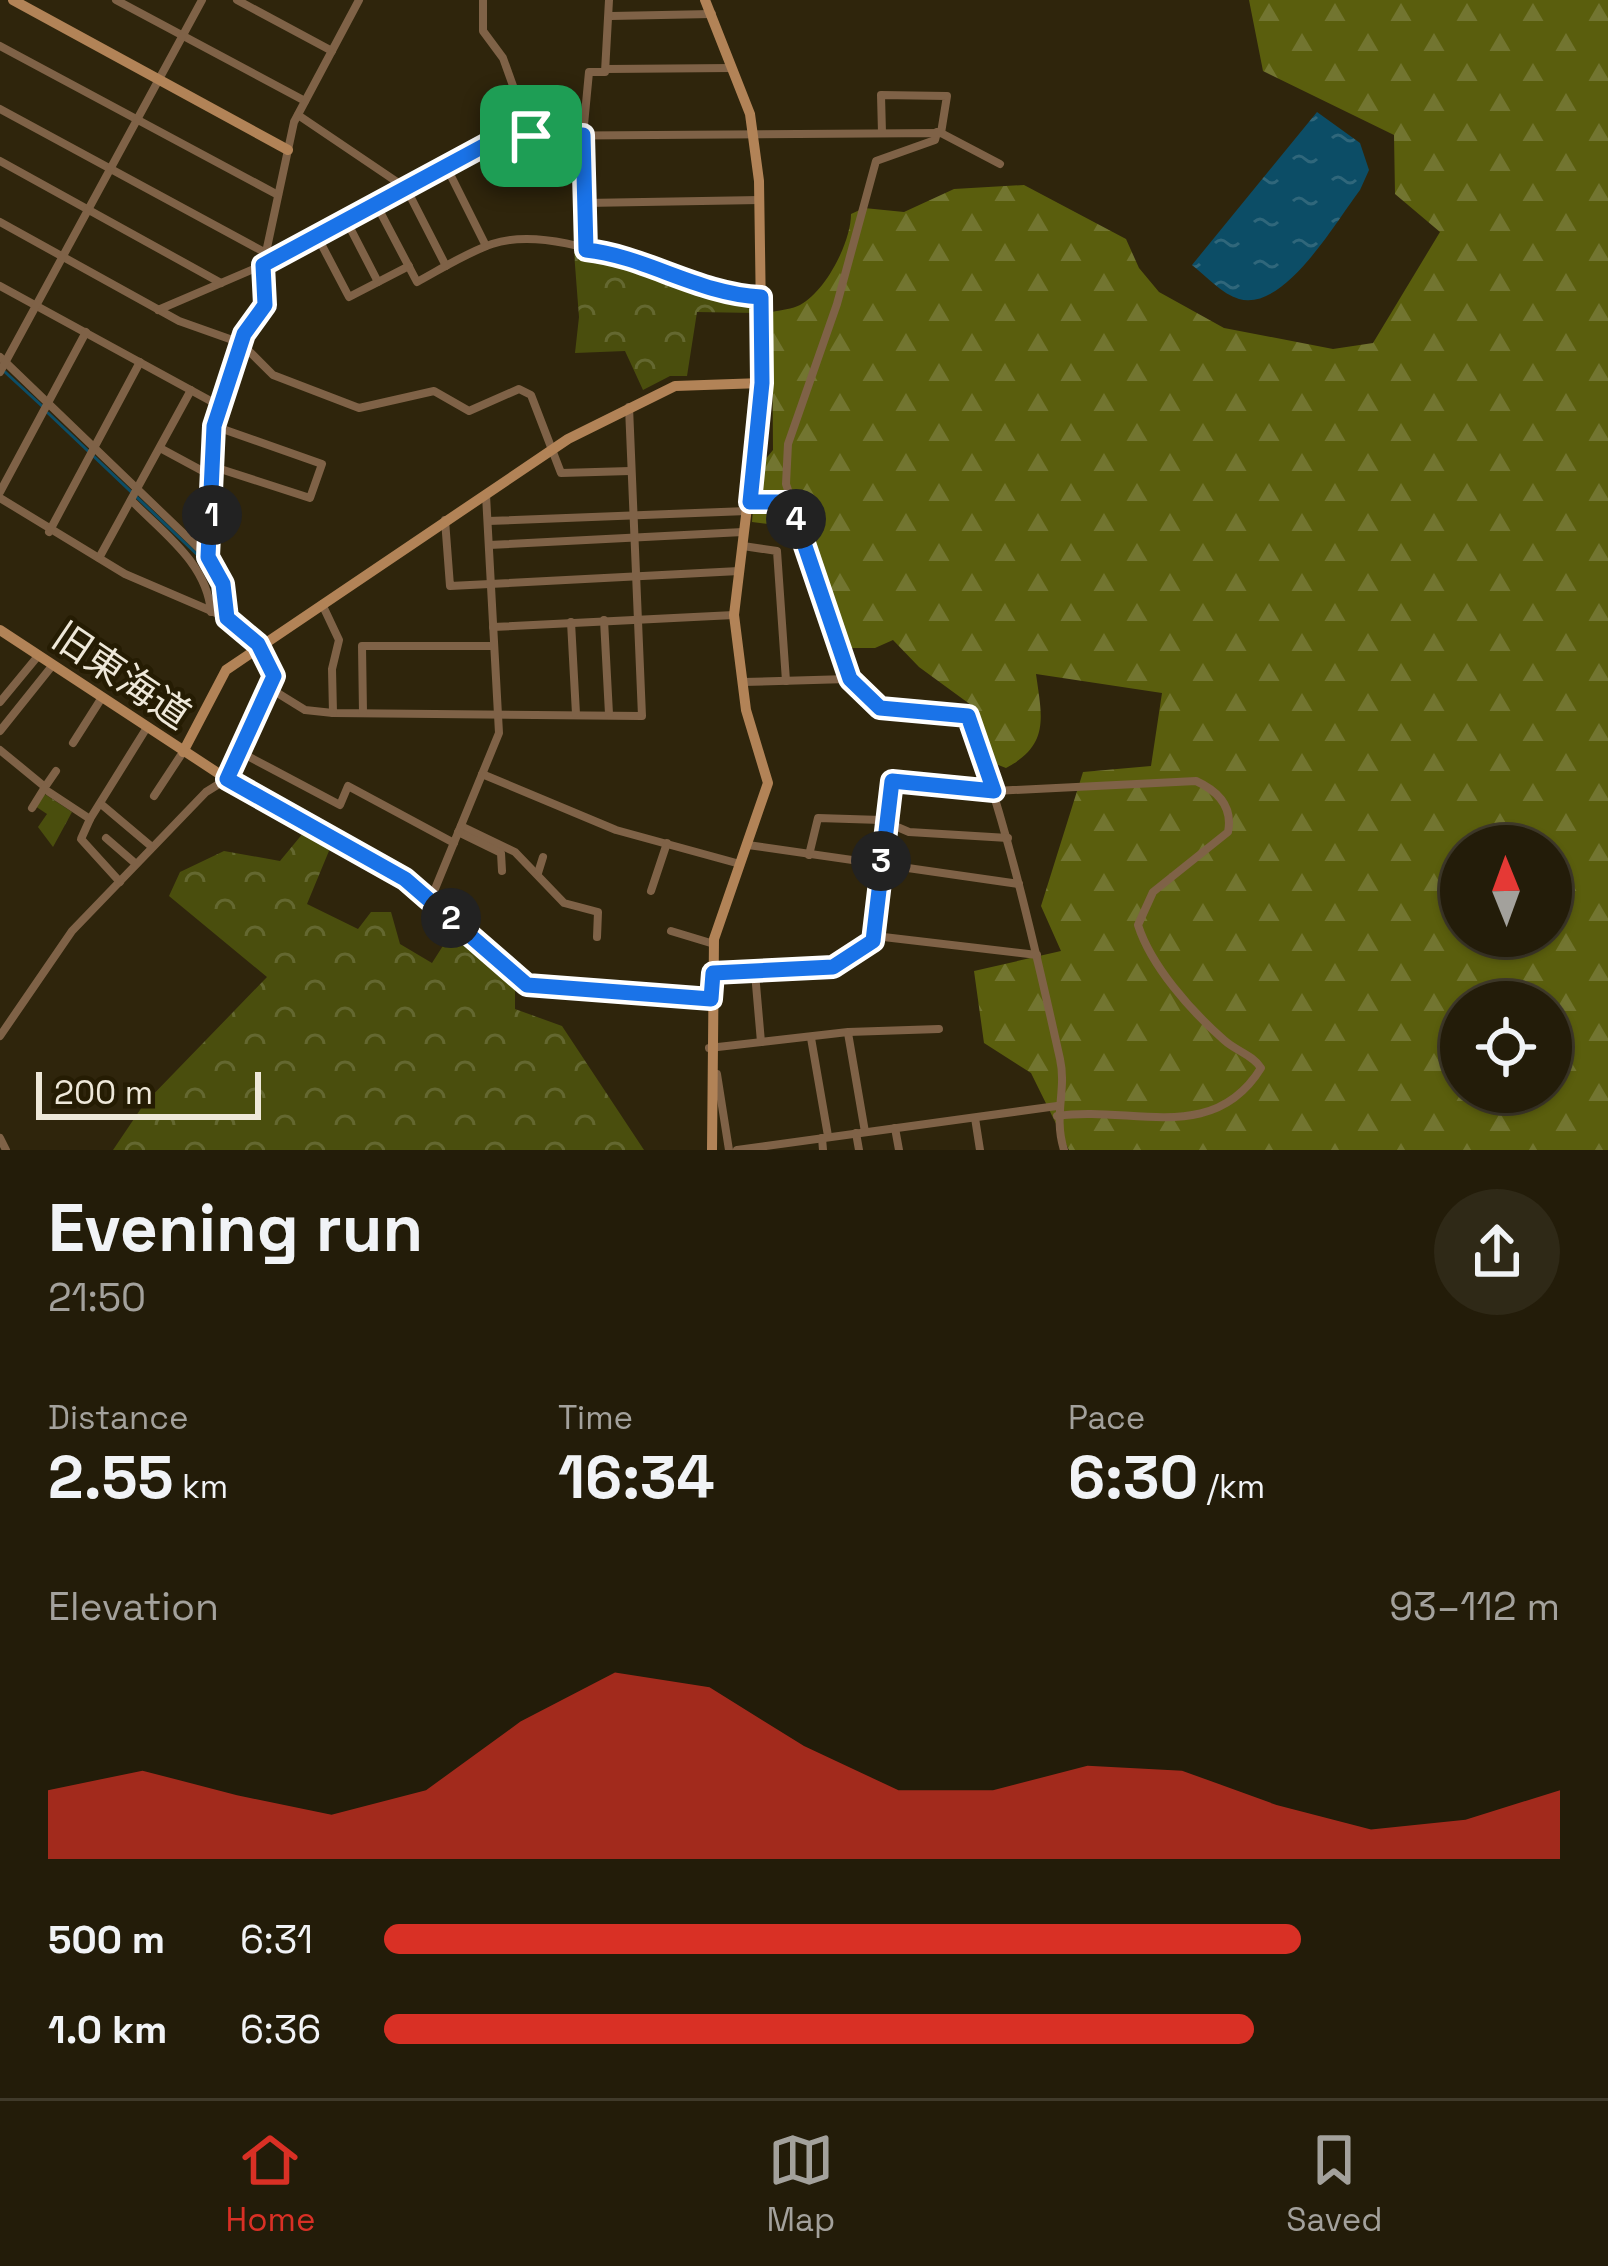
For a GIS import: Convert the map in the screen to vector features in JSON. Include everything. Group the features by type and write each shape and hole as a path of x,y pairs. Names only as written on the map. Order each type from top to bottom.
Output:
{"street":[{"path":"14,0 288,150"},
{"path":"116,0 305,101"},
{"path":"202,0 2,365 208,557 223,584 227,618"},
{"path":"238,0 332,51"},
{"path":"482,0 483,31 503,58 531,136"},
{"path":"605,69 609,0"},
{"path":"705,0 734,68 754,135 760,200 762,383 734,616 742,682 768,783 714,944 712,1150"},
{"path":"208,557 210,470 218,405 241,343 265,305 263,265 298,115 357,1"},
{"path":"611,16 712,14"},
{"path":"0,46 278,195"},
{"path":"586,250 583,135 589,72 734,68"},
{"path":"882,133 881,95 947,96 935,140 900,148 876,161 837,304 788,443 790,502 850,679 880,708 968,716 1009,838 1037,955 1063,1075 1057,1111 1064,1150"},
{"path":"0,109 266,253"},
{"path":"298,115 406,188 446,266"},
{"path":"158,310 263,265 502,136 939,132 1000,164"},
{"path":"0,160 221,283"},
{"path":"446,166 486,246"},
{"path":"585,203 760,200"},
{"path":"376,204 417,282 486,246 539,241 613,253 638,267 716,291 761,297"},
{"path":"346,220 378,282"},
{"path":"0,222 158,310 241,343 272,375 358,408 434,391 469,411 519,389 531,395 561,473 630,471"},
{"path":"317,236 349,297 409,266"},
{"path":"0,286 218,405"},
{"path":"0,1036 72,931 206,792 227,779 271,689 270,659 227,618 49,532 0,495 86,332"},
{"path":"49,532 140,362"},
{"path":"154,796 226,670 258,644 551,451 629,407 675,386 762,383"},
{"path":"99,558 191,390"},
{"path":"271,689 305,710 333,713 642,716 629,407"},
{"path":"160,448 210,470 310,498 322,464 214,426"},
{"path":"134,492 196,565 209,591 211,612"},
{"path":"430,901 499,733 486,493"},
{"path":"488,521 790,502"},
{"path":"446,520 450,586 740,571"},
{"path":"489,545 632,536 744,538 777,551 786,681"},
{"path":"322,602 339,640 332,669 333,713"},
{"path":"493,627 734,616"},
{"path":"604,620 609,715"},
{"path":"571,622 576,714"},
{"name":"旧東海道","path":"1,633 227,779 405,879 527,985 711,999"},
{"path":"363,713 362,646 494,646"},
{"path":"0,702 38,656"},
{"path":"0,731 52,666"},
{"path":"742,682 850,679"},
{"path":"73,743 101,699"},
{"path":"119,882 81,839 146,729"},
{"path":"0,750 90,819"},
{"path":"240,752 340,805 347,786 454,843"},
{"path":"32,808 56,771"},
{"path":"482,774 616,830 740,864"},
{"path":"710,1064 716,1068 733,1150 1057,1111 1185,1120 1228,1099 1261,1068 1224,1040 1181,993 1150,952 1138,925 1153,892 1224,838 1230,821 1220,795 1196,781 994,791 892,781 875,936 859,955 833,967 713,973"},
{"path":"101,804 152,847"},
{"path":"809,855 818,818 886,822 909,832 1009,838"},
{"path":"460,829 501,854 502,872"},
{"path":"460,829 515,852 565,903 598,912 602,917 597,937"},
{"path":"106,838 136,864"},
{"path":"651,891 667,843"},
{"path":"748,845 1020,884"},
{"path":"538,872 543,857"},
{"path":"670,931 714,944"},
{"path":"875,936 1037,955"},
{"path":"755,973 761,1042"},
{"path":"710,1048 848,1032 939,1029"},
{"path":"848,1032 859,1150"},
{"path":"811,1037 823,1150"},
{"path":"975,1118 980,1150"},
{"path":"895,1128 899,1150"},
{"path":"0,1138 6,1150"}],"green space":[{"path":"1249,0 1608,0 1608,1150 1069,1150 1031,1073 984,1043 974,971 1061,951 1041,906 1083,772 1151,766 1162,693 1036,674 1040,728 1030,750 1006,768 988,761 971,705 919,667 893,640 875,648 845,648 836,609 794,527 752,522 756,471 773,450 772,312 800,305 819,289 842,251 851,214 864,208 904,212 954,189 1024,185 1126,239 1139,268 1159,292 1224,328 1333,349 1373,343 1440,232 1395,194 1394,135 1263,71"},
{"path":"574,252 757,301 756,313 697,312 687,376 670,376 643,390 625,351 575,353 579,317"},
{"path":"43,793 72,812 53,847 38,827 47,814 35,806"},
{"path":"304,832 331,846 307,904 358,929 371,912 391,912 400,944 432,963 453,930 515,989 515,1009 562,1026 644,1150 113,1150 144,1104 267,977 169,896 180,872 224,851 280,861"}],"water":[{"path":"1317,112 1360,143 1369,170 1360,190 1290,279 1256,299 1233,297 1192,265"}],"waterway":[{"path":"5,372 42,406"},
{"path":"48,413 203,560 217,588 218,606"}],"route":[{"path":"583,135 586,250 613,253 638,267 716,291 761,297 762,383 750,502 790,502 847,675 873,705 968,716 994,791 892,781 875,936 869,947 847,962 815,970 713,973 711,999 527,985 405,879 227,779 274,676 270,659 258,644 227,618 223,584 208,557 214,426 244,334 265,305 263,265 502,136 531,136 583,135"}]}
